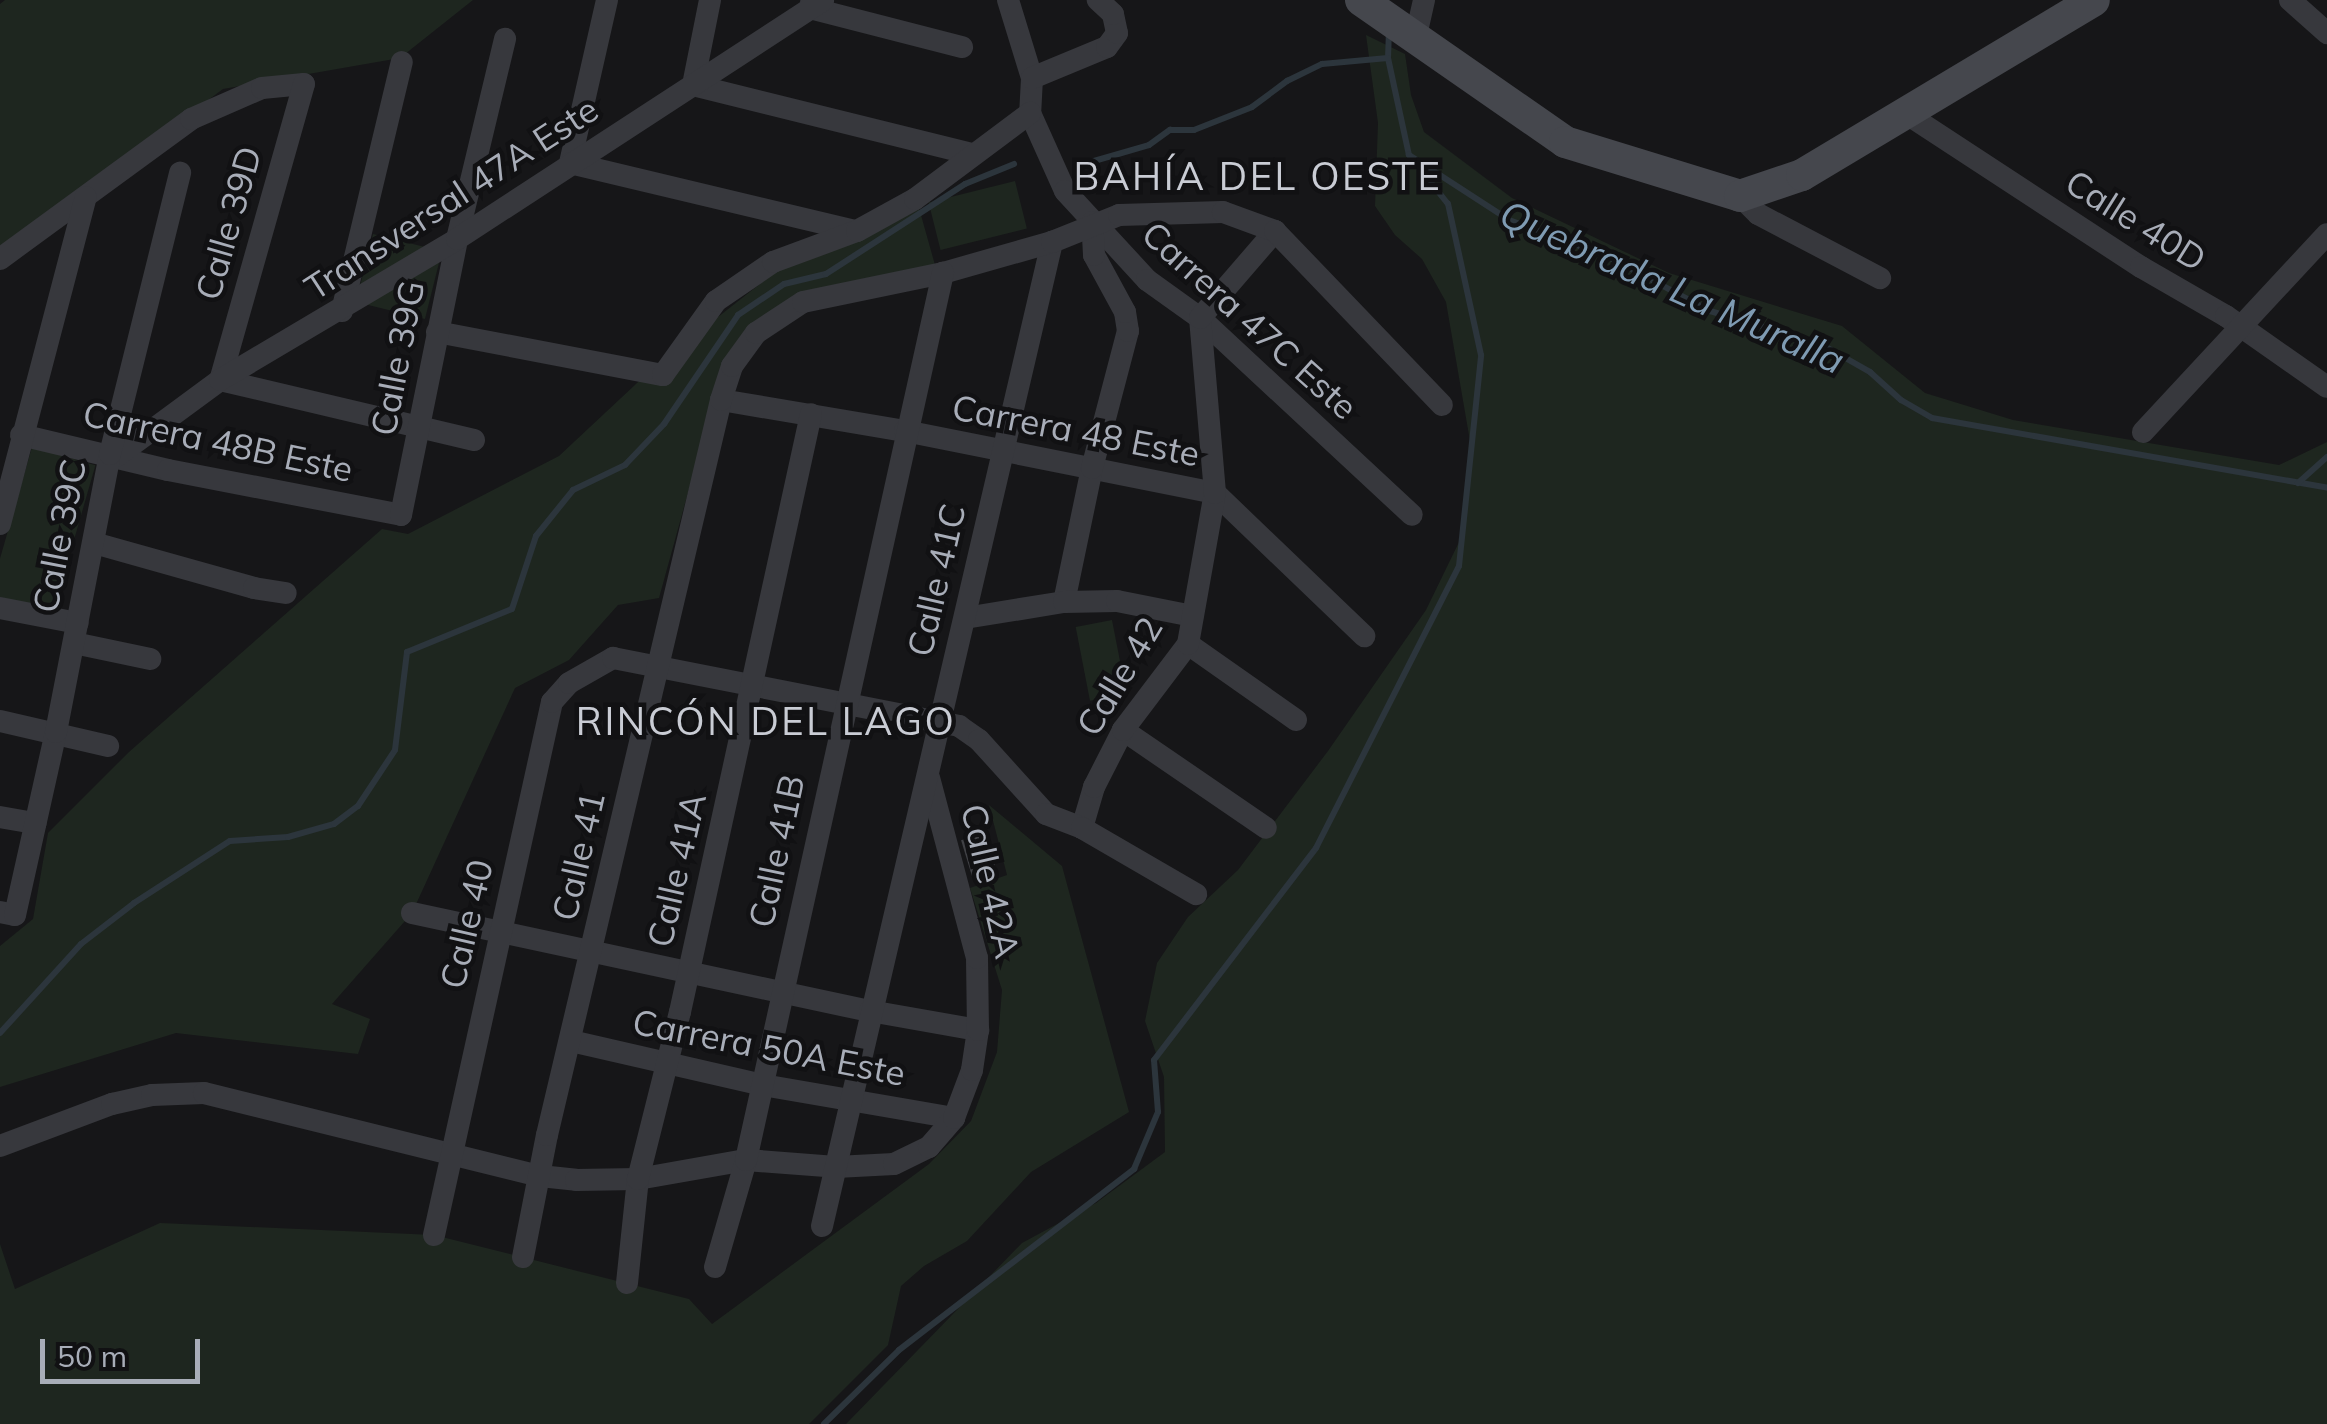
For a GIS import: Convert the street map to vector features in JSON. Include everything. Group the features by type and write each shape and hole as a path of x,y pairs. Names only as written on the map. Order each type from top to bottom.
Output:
{"street":[{"path":"607,0 570,163 857,231"},
{"path":"710,0 693,85 971,154"},
{"path":"437,332 663,376 716,300 773,262 857,231 915,199 1030,113 1032,78 1008,0"},
{"path":"1032,78 1107,47 1117,33 1113,14 1098,0"},
{"path":"1408,36 1424,0"},
{"path":"1740,196 1802,175 2094,0"},
{"path":"2290,0 2327,33"},
{"path":"815,3 962,47"},
{"name":"Transversal 47A Este","path":"114,455 220,380 342,312 458,239 815,3"},
{"path":"1366,3 1408,36 1565,142 1740,196 1758,214 1880,278"},
{"name":"Calle 39G","path":"401,515 437,332 505,39"},
{"path":"342,312 402,62"},
{"name":"Calle 39D","path":"86,197 191,120 262,88 304,84 220,380"},
{"name":"Carrera 47C Este","path":"1030,113 1065,192 1146,280 1200,318 1412,515"},
{"name":"Calle 40D","path":"1907,114 1980,166 2242,328 2327,388"},
{"name":"Calle 39C","path":"7,913 35,823 94,543 180,173"},
{"path":"0,260 86,197"},
{"path":"0,524 86,197"},
{"path":"942,273 1052,242 1092,222 1119,215 1223,212 1275,231 1442,405"},
{"path":"1064,602 1092,468 1128,331 1125,312 1094,254 1092,222"},
{"path":"1200,318 1275,231"},
{"path":"2144,432 2327,234"},
{"name":"Calle 41C","path":"822,1226 1052,242"},
{"name":"Calle 41","path":"523,1257 720,400 732,366 756,333 779,314 803,302 942,273"},
{"name":"Calle 41B","path":"715,1267 746,1160 844,700 942,273"},
{"name":"Calle 42","path":"1082,828 1094,787 1123,730 1188,644 1215,493 1200,318"},
{"path":"220,380 474,440"},
{"name":"Carrera 48 Este","path":"720,400 905,431 1215,493 1364,636"},
{"name":"Calle 41A","path":"626,1283 638,1179 689,972 810,414"},
{"name":"Carrera 48B Este","path":"21,436 168,470 401,515"},
{"path":"94,543 254,588 286,593"},
{"path":"965,618 1064,602 1117,602 1193,616"},
{"path":"0,608 150,659"},
{"path":"1188,644 1296,720"},
{"name":"Calle 40","path":"434,1235 449,1152 552,702 569,683 613,658 659,666"},
{"path":"659,666 940,719 979,740 1046,814 1082,828 1196,894"},
{"path":"0,721 108,746"},
{"path":"1123,730 1266,828"},
{"name":"Calle 42A","path":"929,778 977,958 978,1030 972,1070 954,1118"},
{"path":"0,816 35,823"},
{"path":"412,913 870,1011 978,1030"},
{"name":"Carrera 50A Este","path":"570,1041 763,1085 954,1118"},
{"path":"0,1146 112,1104 152,1096 204,1093 540,1176 638,1179 746,1160 836,1167 894,1164 929,1147 954,1118"}],"shaded area":[{"path":"5,0 473,0 400,58 223,89 0,255 0,4"},
{"path":"1366,35 1405,54 1411,95 1424,132 1512,198 1669,273 1842,326 1925,393 2013,420 2279,465 2327,442 2327,1424 846,1424 1022,1243 1096,1203 1165,1152 1164,1077 1145,1021 1157,963 1188,917 1238,870 1328,751 1426,610 1460,540 1470,441 1446,302 1422,259 1395,235 1375,206 1378,123"},
{"path":"1015,181 1027,229 940,250 929,203"},
{"path":"919,208 935,265 815,291 725,358 659,598 618,605 569,660 515,688 412,913 332,1004 370,1019 358,1054 176,1033 0,1087 0,946 33,919 48,833 129,752 382,529 408,534 559,456 652,369 775,272"},
{"path":"373,234 442,251 425,319 356,302"},
{"path":"32,447 95,465 53,612 0,597 0,559"},
{"path":"1112,620 1126,694 1090,701 1076,627"},
{"path":"989,805 1062,866 1129,1112 1031,1172 967,1241 924,1266 901,1286 888,1345 809,1424 0,1424 0,1244 15,1289 160,1223 434,1235 689,1299 712,1324 929,1164 971,1121 997,1052 1002,990 970,888 1007,875"}],"building":[{"path":"985,833 996,868 972,876 961,840"}],"waterway":[{"name":"Quebrada La Muralla","path":"1389,30 1388,58 1409,155 1509,220 1607,256 1710,311 1819,343 1870,372 1901,400 1932,418 2327,488"},
{"path":"1094,161 1149,145 1170,130 1194,130 1252,107 1287,81 1322,64 1388,58"},
{"path":"824,1424 899,1350 1134,1169 1158,1112 1154,1060 1316,848 1459,566 1481,355 1448,204 1409,155"},
{"path":"0,1033 81,944 134,903 230,841 288,837 334,824 358,806 395,750 407,652 512,609 536,536 573,490 625,465 664,424 738,315 784,284 826,274 965,184 1014,164"},
{"path":"2298,483 2327,457"}],"district":[{"name":"BAHÍA DEL OESTE","path":"1258,177"},
{"name":"RINCÓN DEL LAGO","path":"766,722"}]}
